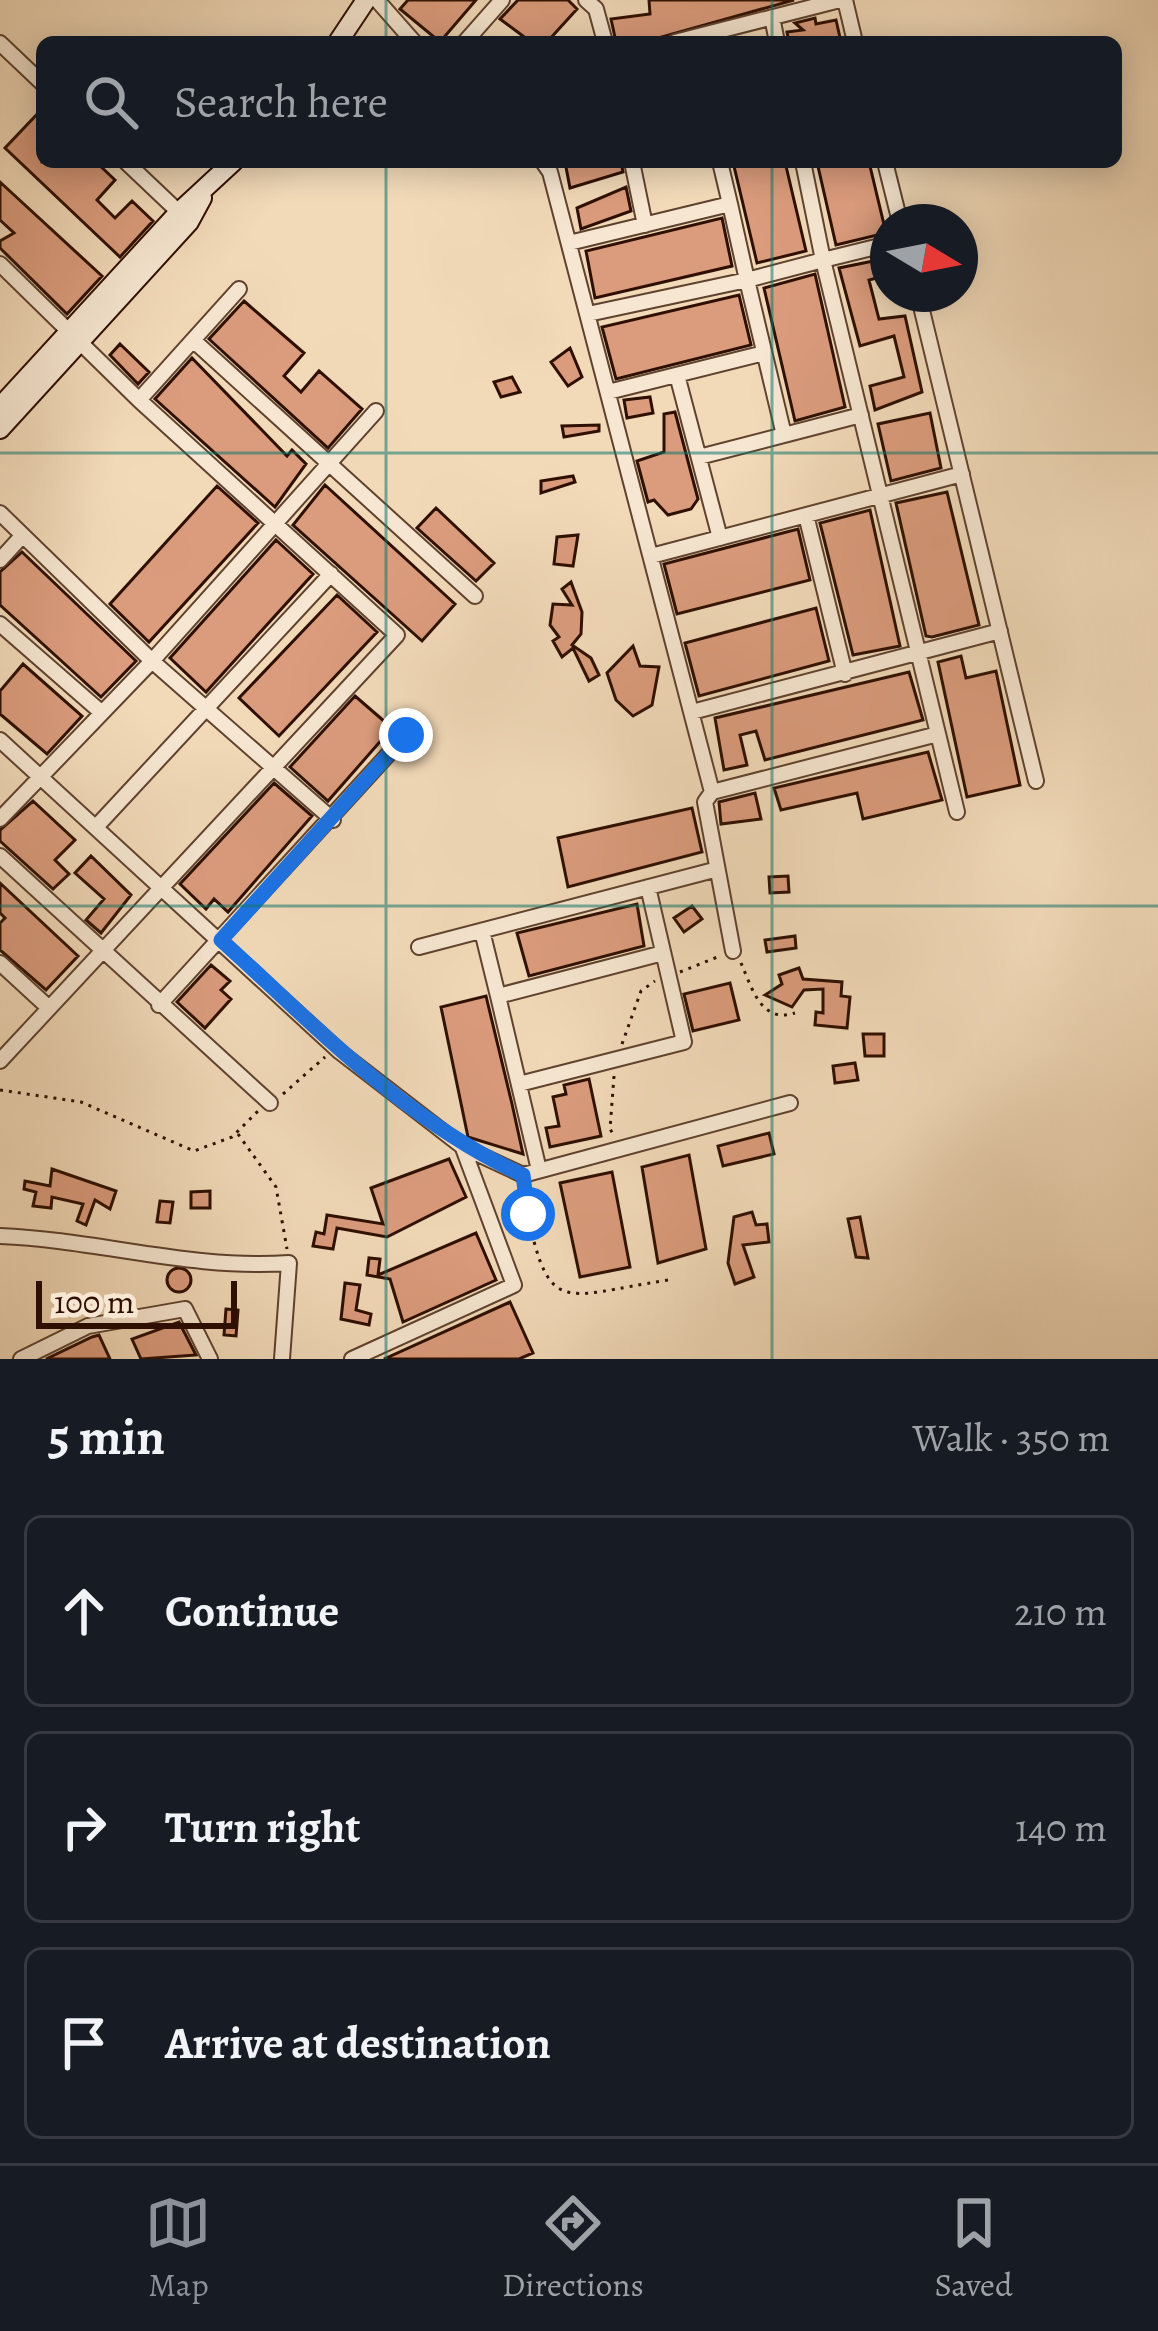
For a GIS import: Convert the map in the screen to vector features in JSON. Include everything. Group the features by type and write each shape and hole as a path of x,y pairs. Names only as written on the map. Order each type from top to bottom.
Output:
{"street":[{"path":"342,36 366,0"},
{"path":"377,0 409,36"},
{"path":"470,36 502,0"},
{"path":"586,0 596,9 603,36"},
{"path":"698,36 843,0 853,36"},
{"path":"772,17 776,36"},
{"path":"0,44 36,77"},
{"path":"132,168 184,217"},
{"path":"0,429 75,336 228,168"},
{"path":"545,168 569,243 712,792"},
{"path":"633,168 645,225"},
{"path":"721,168 784,435"},
{"path":"804,168 957,812"},
{"path":"886,168 896,204"},
{"path":"569,243 730,204"},
{"path":"588,314 870,248"},
{"path":"0,264 139,400 397,634 0,1061"},
{"path":"139,400 239,289"},
{"path":"922,312 1036,781"},
{"path":"0,407 75,336"},
{"path":"193,340 475,596"},
{"path":"608,392 764,353"},
{"path":"677,375 720,538"},
{"path":"0,819 152,661 376,411"},
{"path":"699,457 861,415"},
{"path":"651,556 962,474"},
{"path":"0,513 152,661 333,820"},
{"path":"806,515 844,674"},
{"path":"0,560 22,536"},
{"path":"96,827 331,574"},
{"path":"0,624 102,713"},
{"path":"692,712 1000,631"},
{"path":"733,951 714,870 705,802 712,792 938,734"},
{"path":"159,1005 406,735"},
{"path":"0,740 340,1052 463,1148 531,1173 790,1102"},
{"path":"0,856 270,1102"},
{"path":"419,947 714,870"},
{"path":"519,1084 685,1042 648,887"},
{"path":"482,931 519,1084 531,1173"},
{"path":"498,996 663,952"},
{"path":"0,963 49,1008"},
{"path":"352,1359 514,1286 463,1148"},
{"path":"0,1235 66,1238 227,1268 290,1263 282,1359"},
{"path":"21,1359 88,1326 185,1309 209,1359"}],"path":[{"path":"0,1090 81,1102 194,1151 237,1133 326,1056 340,1052"},
{"path":"237,1133 276,1187 290,1263"},
{"path":"531,1173 529,1220 554,1286 567,1294 596,1296 668,1280"}],"building":[{"path":"408,0 476,0 445,36 433,36 400,9"},
{"path":"518,0 568,0 577,9 552,36 523,36 500,19"},
{"path":"649,0 794,0 665,36 615,36 611,19 650,14"},
{"path":"836,20 840,36 788,36 787,32 803,30 795,23"},
{"path":"36,115 36,168 102,168 115,180 97,200 115,218 132,201 153,221 120,257 5,148"},
{"path":"566,168 622,168 623,172 570,188"},
{"path":"734,168 786,168 806,251 757,263"},
{"path":"818,168 870,168 879,204 870,204 870,237 836,245"},
{"path":"0,182 102,276 67,314 0,248 0,241 14,233 0,220"},
{"path":"626,187 631,211 581,229 577,208"},
{"path":"722,218 732,266 595,298 586,251"},
{"path":"870,262 870,312 877,312 879,319 905,316 922,392 875,410 870,386 904,377 894,336 860,346 839,268"},
{"path":"815,274 845,407 795,421 764,288"},
{"path":"739,295 751,345 616,379 602,327"},
{"path":"244,301 304,353 284,376 301,392 319,371 362,409 328,448 209,339"},
{"path":"120,344 149,372 138,384 110,355"},
{"path":"570,348 582,377 568,386 551,362"},
{"path":"192,358 287,456 292,450 306,464 275,507 155,399"},
{"path":"512,377 520,392 501,397 494,382"},
{"path":"650,397 653,413 627,418 624,400"},
{"path":"675,412 698,499 691,509 668,515 654,500 648,502 637,461 664,452 664,414"},
{"path":"930,413 941,468 891,481 878,424"},
{"path":"599,425 599,431 564,437 562,426"},
{"path":"573,476 575,482 541,493 541,481"},
{"path":"325,485 455,604 422,641 293,525"},
{"path":"217,486 258,523 149,642 110,604"},
{"path":"947,492 979,625 932,637 926,636 896,503"},
{"path":"436,508 494,563 476,581 417,528"},
{"path":"870,510 900,646 853,655 820,523"},
{"path":"798,529 810,580 677,614 664,564"},
{"path":"578,535 573,566 554,564 557,537"},
{"path":"276,540 313,574 206,692 170,658"},
{"path":"22,552 136,661 101,697 0,605 0,572"},
{"path":"571,582 582,612 581,634 572,645 591,658 599,675 589,681 573,648 562,657 553,641 559,637 550,625 553,604 572,605 562,589"},
{"path":"337,595 377,632 279,736 239,698"},
{"path":"816,608 829,661 699,696 685,643"},
{"path":"633,646 640,666 659,667 652,705 633,716 616,700 607,673"},
{"path":"961,656 966,678 996,671 1020,785 967,797 938,662"},
{"path":"23,664 82,716 47,754 0,714 0,691"},
{"path":"909,672 923,720 765,760 756,731 740,735 747,765 724,770 715,718"},
{"path":"355,696 392,728 328,801 290,767"},
{"path":"928,752 942,800 863,819 857,793 781,810 774,788"},
{"path":"274,783 312,816 228,912 214,899 206,909 180,884"},
{"path":"755,793 761,819 721,824 719,802"},
{"path":"33,801 75,840 55,860 69,874 53,889 0,841 0,830"},
{"path":"692,808 702,852 568,887 558,838"},
{"path":"91,856 131,895 101,933 86,920 104,899 75,873"},
{"path":"788,876 789,892 770,893 769,877"},
{"path":"0,883 78,956 46,990 0,950 0,923 5,918 0,913"},
{"path":"637,904 644,946 529,976 517,933"},
{"path":"692,906 702,919 684,932 674,918"},
{"path":"795,936 796,948 767,952 765,940"},
{"path":"211,965 230,981 221,990 231,999 205,1028 177,1002"},
{"path":"799,968 803,979 842,982 841,996 850,997 847,1028 815,1025 816,1012 823,1013 823,989 804,990 792,1007 765,995 782,984 779,975"},
{"path":"730,983 739,1020 693,1031 684,994"},
{"path":"486,996 523,1154 468,1137 441,1007"},
{"path":"863,1034 884,1034 884,1056 865,1056"},
{"path":"855,1063 858,1080 835,1083 833,1066"},
{"path":"589,1079 601,1136 550,1147 546,1128 559,1126 553,1097 566,1094 564,1085"},
{"path":"769,1133 774,1154 723,1166 718,1146"},
{"path":"689,1155 706,1249 658,1263 642,1167"},
{"path":"449,1159 466,1197 387,1237 337,1228 333,1249 313,1246 316,1232 324,1234 327,1215 383,1224 371,1188"},
{"path":"52,1169 116,1191 110,1209 95,1200 86,1225 77,1221 83,1204 52,1197 51,1208 33,1206 36,1192 24,1189 25,1181 50,1186"},
{"path":"612,1172 630,1267 580,1277 560,1183"},
{"path":"210,1191 210,1208 191,1208 191,1192"},
{"path":"160,1201 173,1202 170,1223 157,1222"},
{"path":"752,1212 756,1225 767,1224 769,1242 743,1245 754,1277 735,1284 728,1263 734,1217"},
{"path":"860,1217 868,1258 856,1257 848,1219"},
{"path":"476,1233 496,1280 403,1322 390,1279 367,1275 369,1258 380,1259 378,1275"},
{"path":"179,1268 191,1280 179,1292 167,1280"},
{"path":"345,1283 360,1285 356,1310 371,1314 369,1325 341,1319"},
{"path":"510,1302 533,1353 519,1359 384,1359"},
{"path":"226,1309 238,1310 236,1336 224,1335"},
{"path":"179,1322 196,1355 141,1359 132,1339"},
{"path":"99,1335 110,1359 46,1359 92,1337"}],"route":[{"path":"406,735 221,940 340,1052 463,1148 523,1175 528,1214"}]}
